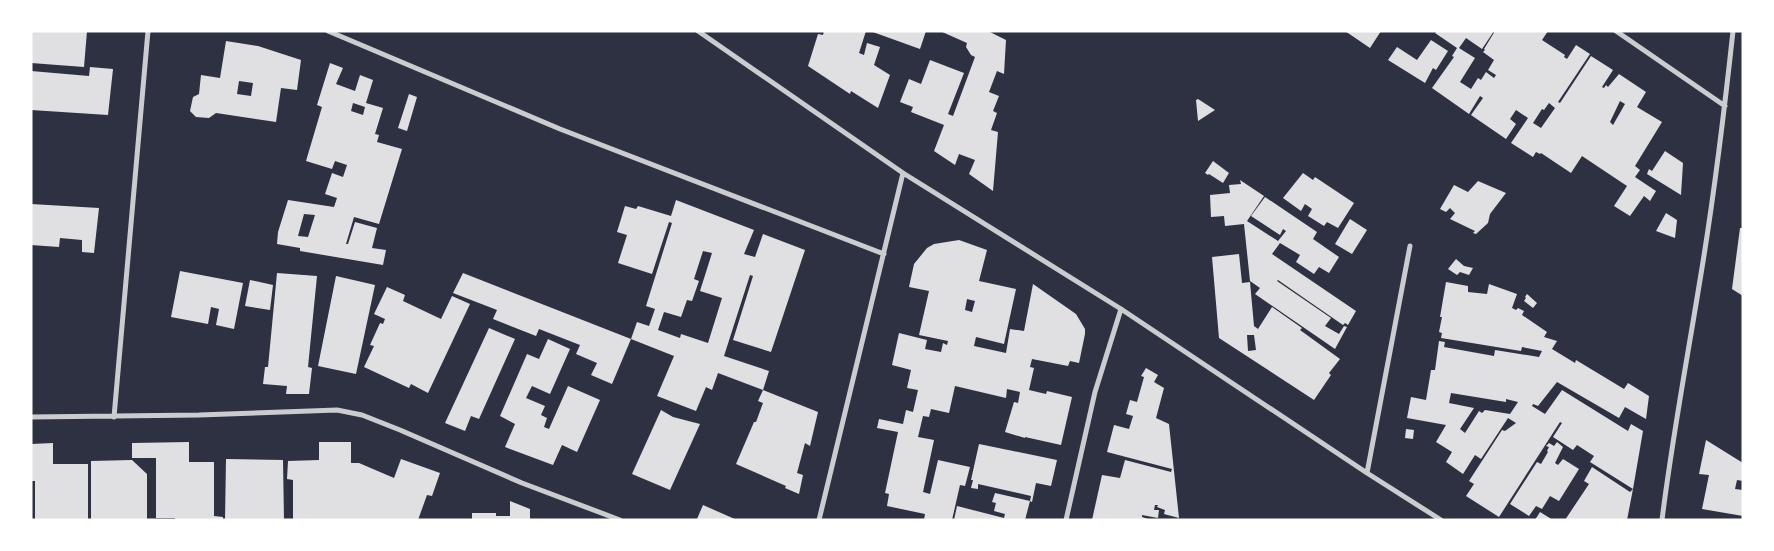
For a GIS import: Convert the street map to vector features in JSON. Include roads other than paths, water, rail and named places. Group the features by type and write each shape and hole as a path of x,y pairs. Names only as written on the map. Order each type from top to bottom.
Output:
{"street":[{"path":"114,417 148,31"},
{"path":"328,31 560,129 884,254"},
{"path":"698,31 903,173 1121,309 1441,520"},
{"path":"1616,31 1725,106"},
{"path":"1662,520 1670,449 1700,279 1725,106 1732,31"},
{"path":"819,520 903,173"},
{"path":"1367,473 1410,246"},
{"path":"1066,520 1095,392 1121,309"},
{"path":"31,417 114,417 337,410 362,415 522,483 620,520"}]}
